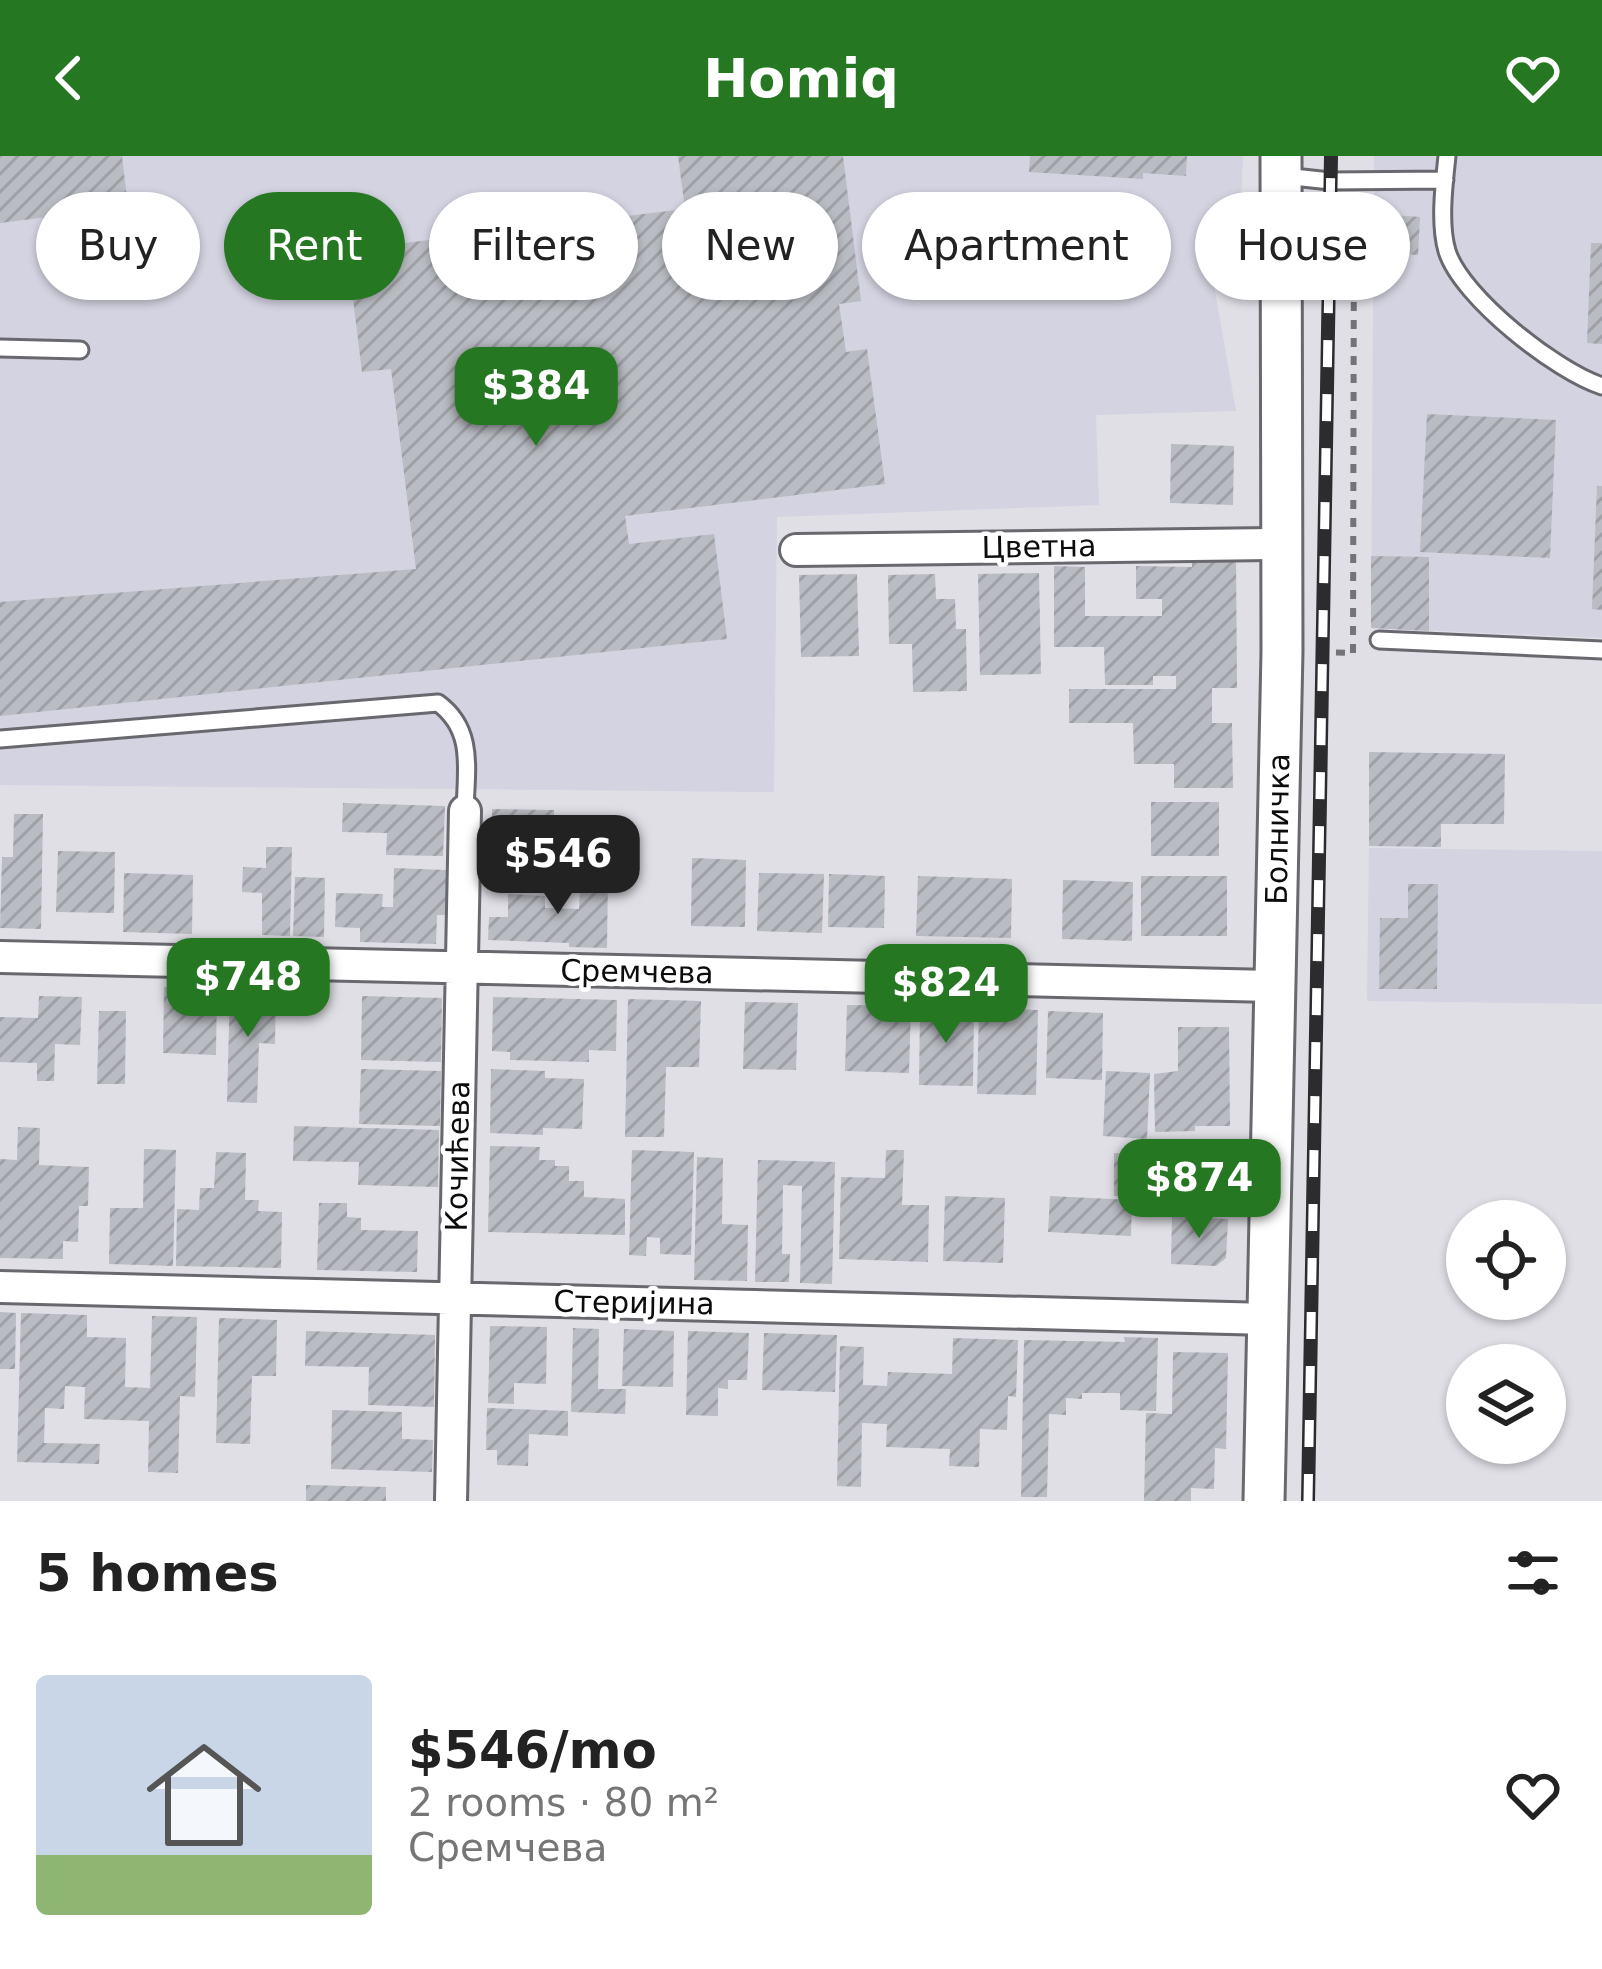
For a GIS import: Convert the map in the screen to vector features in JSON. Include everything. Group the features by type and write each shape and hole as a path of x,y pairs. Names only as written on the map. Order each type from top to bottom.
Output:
{"street":[{"name":"Болничка","path":"1264,1501 1282,544 1281,166"},
{"name":"Цветна","path":"796,550 1282,544"},
{"name":"Кочићева","path":"451,1501 466,811"},
{"name":"Сремчева","path":"0,957 1274,986"},
{"name":"Стеријина","path":"0,1287 1269,1319"}],"lane":[{"path":"1447,156 1447,250 1457,270 1517,332 1585,381 1602,386"},
{"path":"1281,166 1354,181 1445,180"},
{"path":"0,348 80,350"},
{"path":"1379,640 1602,650"},
{"path":"0,739 438,703 453,716 467,743 466,811"}],"path":[{"path":"1353,653 1354,181"}],"shaded area":[{"path":"0,156 1243,156 1241,192 1195,192 1195,300 1217,300 1236,411 1096,415 1099,505 777,517 774,792 0,785"},
{"path":"1374,156 1602,156 1602,638 1371,628 1373,300 1410,300 1410,192 1374,192"},
{"path":"1369,848 1602,851 1602,1004 1367,1001"}],"building":[{"path":"0,156 122,156 126,192 36,192 36,218 0,223"},
{"path":"678,156 843,156 861,301 839,304 846,352 867,349 885,484 625,516 629,544 714,534 727,639 0,716 0,602 416,569 391,369 362,372 353,300 405,300 405,243 429,240 429,300 638,300 638,215 662,212 662,300 838,300 838,192 683,192"},
{"path":"1030,156 1187,156 1186,176 1143,173 1143,179 1029,172"},
{"path":"1410,216 1420,217 1418,255 1410,254"},
{"path":"1591,243 1602,243 1602,344 1587,343"},
{"path":"1427,414 1556,420 1550,558 1420,552"},
{"path":"1171,444 1234,446 1233,505 1170,503"},
{"path":"1597,486 1602,486 1602,610 1592,609"},
{"path":"1371,556 1429,557 1429,631 1371,628"},
{"path":"1192,558 1236,558 1237,688 1212,688 1212,723 1232,723 1233,788 1174,788 1174,764 1134,764 1133,723 1069,723 1069,689 1176,689 1176,676 1153,676 1153,685 1105,685 1104,647 1054,647 1054,566 1085,567 1085,616 1162,616 1162,599 1136,599 1136,566 1192,567"},
{"path":"1039,573 1041,674 980,675 978,574"},
{"path":"857,574 859,656 801,657 799,575"},
{"path":"935,574 936,599 955,599 956,629 966,629 967,691 913,692 912,644 889,644 888,575"},
{"path":"1369,752 1505,754 1504,824 1441,824 1441,847 1369,846"},
{"path":"1151,802 1219,802 1219,856 1151,856"},
{"path":"343,803 445,806 443,856 386,855 387,833 342,832"},
{"path":"492,809 554,810 553,872 491,871"},
{"path":"14,814 43,814 41,929 0,928 2,857 13,857"},
{"path":"266,847 292,847 290,936 262,935 262,893 242,892 243,867 266,868"},
{"path":"58,851 115,852 114,913 56,912"},
{"path":"692,858 746,860 745,927 691,926"},
{"path":"394,868 446,870 446,915 437,915 436,944 360,942 360,928 335,927 336,893 383,894 382,907 393,907"},
{"path":"581,870 608,871 607,948 488,940 489,917 508,917 508,894 545,896 545,908 579,909"},
{"path":"124,873 193,875 192,934 123,932"},
{"path":"759,873 824,874 822,933 757,931"},
{"path":"829,874 885,876 884,928 828,927"},
{"path":"918,876 1012,879 1011,938 916,936"},
{"path":"1141,876 1227,876 1227,936 1141,936"},
{"path":"295,877 325,878 324,937 293,936"},
{"path":"1063,880 1133,882 1132,941 1062,939"},
{"path":"1408,884 1438,884 1437,989 1379,989 1380,918 1408,918"},
{"path":"164,987 217,988 216,1055 163,1053"},
{"path":"230,988 276,990 275,1044 259,1043 257,1103 227,1102"},
{"path":"39,996 82,997 80,1045 55,1044 54,1081 37,1081 37,1063 0,1062 0,1017 38,1018"},
{"path":"362,996 442,998 441,1062 361,1060"},
{"path":"493,997 617,1000 616,1051 589,1050 589,1062 510,1060 510,1052 492,1051"},
{"path":"628,999 701,1001 699,1067 666,1067 664,1137 625,1137"},
{"path":"745,1002 798,1003 796,1070 743,1069"},
{"path":"847,1005 911,1006 909,1073 845,1071"},
{"path":"920,1007 974,1008 973,1086 919,1085"},
{"path":"979,1008 1038,1010 1036,1095 977,1094"},
{"path":"99,1011 126,1011 125,1084 97,1084"},
{"path":"1048,1011 1103,1013 1102,1080 1046,1078"},
{"path":"1178,1027 1229,1027 1230,1126 1155,1132 1154,1074 1178,1071"},
{"path":"361,1069 441,1071 440,1126 359,1124"},
{"path":"491,1069 545,1071 545,1078 584,1079 582,1129 543,1128 543,1135 490,1133"},
{"path":"1106,1071 1150,1073 1147,1139 1103,1136"},
{"path":"294,1126 439,1130 438,1187 358,1185 359,1162 293,1161"},
{"path":"18,1127 40,1128 39,1165 89,1167 88,1206 79,1206 78,1242 63,1241 63,1259 0,1258 0,1159 17,1160"},
{"path":"490,1146 540,1147 539,1160 569,1166 569,1181 584,1181 584,1197 625,1199 625,1235 488,1232"},
{"path":"144,1149 176,1150 173,1266 109,1264 110,1208 143,1208"},
{"path":"632,1150 694,1152 691,1255 660,1254 660,1238 647,1237 646,1256 629,1255"},
{"path":"886,1150 904,1150 902,1205 929,1205 928,1262 839,1259 841,1177 885,1178"},
{"path":"216,1152 246,1153 245,1200 259,1200 258,1211 282,1212 281,1268 176,1266 177,1209 199,1210 200,1188 214,1188"},
{"path":"1114,1153 1160,1154 1160,1197 1114,1196"},
{"path":"1178,1153 1224,1154 1223,1198 1177,1196"},
{"path":"697,1157 723,1158 722,1224 748,1225 747,1281 694,1280"},
{"path":"758,1160 835,1162 832,1284 800,1283 802,1186 783,1185 782,1254 790,1254 789,1282 755,1282"},
{"path":"945,1196 1005,1198 1003,1263 943,1261"},
{"path":"1050,1196 1132,1200 1131,1236 1048,1232"},
{"path":"319,1203 347,1203 347,1217 361,1218 361,1230 418,1231 417,1272 317,1270"},
{"path":"1172,1216 1228,1219 1226,1258 1216,1266 1171,1264"},
{"path":"0,1312 16,1313 15,1369 0,1369"},
{"path":"21,1313 87,1315 87,1337 126,1338 125,1387 150,1388 152,1316 197,1317 195,1397 180,1396 178,1473 148,1472 149,1421 84,1419 85,1387 65,1386 64,1409 45,1408 44,1443 100,1444 99,1464 17,1462"},
{"path":"219,1318 277,1320 276,1376 252,1376 250,1444 216,1443"},
{"path":"490,1326 547,1327 546,1384 514,1383 514,1404 488,1403"},
{"path":"573,1328 599,1329 598,1389 626,1389 625,1414 571,1412"},
{"path":"624,1329 674,1331 673,1387 622,1386"},
{"path":"306,1331 435,1335 434,1407 368,1405 369,1367 305,1366"},
{"path":"688,1331 749,1333 747,1380 728,1380 728,1389 718,1388 718,1416 686,1415"},
{"path":"764,1333 837,1335 835,1392 762,1390"},
{"path":"1124,1337 1158,1338 1156,1411 1120,1410 1120,1393 1066,1398 1066,1415 1049,1414 1047,1497 1021,1497 1024,1340 1125,1342"},
{"path":"953,1338 1018,1340 1016,1397 1008,1396 1007,1430 980,1429 979,1467 949,1466 950,1449 886,1447 887,1424 862,1423 861,1487 837,1486 840,1346 864,1347 863,1385 887,1386 888,1372 952,1374"},
{"path":"1173,1352 1228,1353 1226,1449 1215,1448 1214,1489 1191,1488 1191,1501 1144,1501 1146,1413 1172,1414"},
{"path":"487,1408 568,1411 568,1436 529,1434 528,1466 497,1465 497,1450 486,1450"},
{"path":"332,1410 402,1412 402,1439 433,1440 432,1472 331,1469"},
{"path":"306,1485 386,1487 386,1501 306,1501"}],"railway":[{"path":"1308,1501 1331,156"}]}
